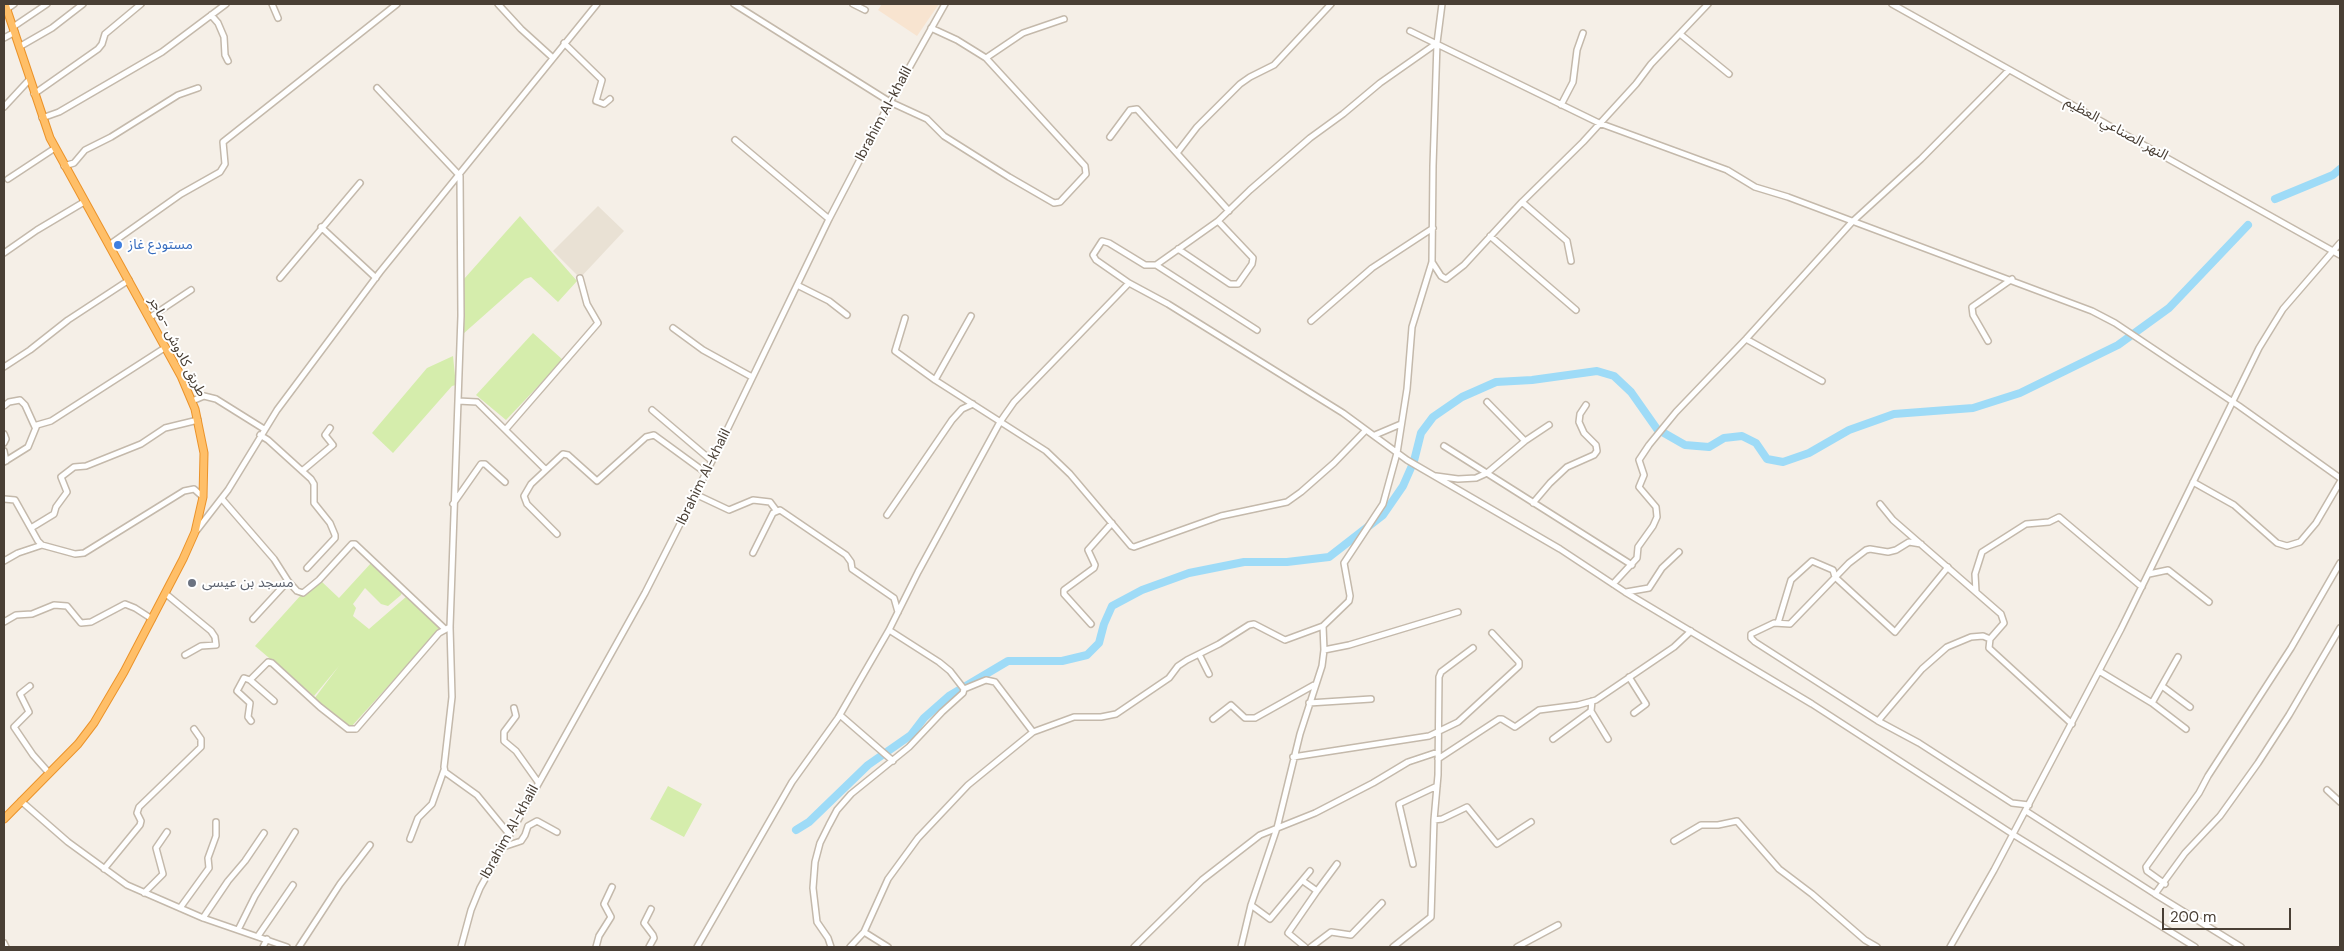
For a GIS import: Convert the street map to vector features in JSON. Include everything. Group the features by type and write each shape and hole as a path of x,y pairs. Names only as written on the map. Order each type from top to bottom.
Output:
{"highway":[{"name":"طريق كادوش -ماجر","path":"4,819 78,744 94,723 166,594 195,532 203,497 204,452 192,400 166,347 55,148 29,80 9,5"}],"street":[{"path":"4,38 47,4"},
{"path":"19,48 59,23 83,4"},
{"path":"34,94 98,49 102,44 105,34 141,4"},
{"path":"42,118 70,106 162,52 226,4"},
{"path":"272,4 278,18"},
{"path":"109,245 181,194 220,172 224,164 223,142 397,4"},
{"path":"498,4 521,29 553,58"},
{"path":"195,532 222,499 264,429 376,278 597,4"},
{"path":"734,4 890,102 927,119 944,136 1008,177 1058,204 1086,174 1085,166 986,58 958,40 931,28"},
{"path":"853,4 865,10"},
{"name":"Ibrahim Al-khalil","path":"461,947 475,900 502,847 645,593 696,494 829,218 890,102 945,4"},
{"path":"1177,153 1240,84 1274,65 1331,4"},
{"path":"850,947 864,932 888,879 918,838 968,785 1034,732 1074,716 1101,717 1116,714 1169,678 1178,666 1249,625 1254,624 1285,640 1323,626 1349,601 1350,596 1344,563 1383,504 1397,453 1408,389 1412,327 1432,262 1437,43 1442,4"},
{"path":"1432,262 1442,278 1447,279 1464,265 1599,123 1708,4"},
{"name":"النهر الصناعي العظيم","path":"1892,4 2340,255"},
{"path":"211,15 218,23 224,37 225,55 228,61"},
{"path":"986,58 1023,33 1064,19"},
{"path":"1410,31 1599,123 1727,170 1755,187 1788,196 1852,222 2012,279 2111,320 2340,478"},
{"path":"1561,105 1574,82 1577,50 1584,33"},
{"path":"1680,34 1729,74"},
{"path":"564,43 602,80 596,101 604,104 610,99"},
{"path":"1156,265 1218,221 1250,190 1310,138 1343,114 1380,83 1437,43"},
{"path":"1613,584 1637,558 1638,547 1653,526 1658,513 1656,507 1639,487 1644,475 1639,458 1676,412 1746,339 1852,222 1921,159 2009,70"},
{"path":"4,107 29,80"},
{"path":"64,166 74,162 89,148 111,137 178,95 198,88"},
{"path":"377,88 460,176 461,269 458,401 447,628 452,697 444,770 432,804 418,818 410,839"},
{"path":"1110,137 1130,110 1136,108 1229,211"},
{"path":"736,140 829,218"},
{"path":"8,179 55,148"},
{"path":"280,278 360,183"},
{"path":"4,253 37,230 84,202"},
{"path":"1522,202 1567,241 1571,261"},
{"path":"1178,249 1230,284 1238,284 1252,264 1253,258 1218,221"},
{"path":"321,227 376,278"},
{"path":"1311,321 1372,268 1433,228"},
{"path":"1490,236 1576,310"},
{"path":"1257,330 1156,265 1145,265 1109,243 1102,241 1093,255 1096,260 1129,283 1168,304 1343,413 1397,453 1560,549 1626,592 1812,704 2014,834 2195,947"},
{"path":"1950,947 2014,834 2072,724 2149,574 2268,332 2283,309 2340,243"},
{"path":"506,429 598,323 587,304 580,278"},
{"path":"1988,341 1973,314 1972,308 2012,279"},
{"path":"4,367 30,350 68,320 128,280"},
{"path":"697,947 792,782 840,714 889,630 1000,422 1014,402 1129,283"},
{"path":"797,285 829,301 847,315"},
{"path":"149,318 191,290"},
{"path":"935,380 971,316"},
{"path":"905,318 895,350 935,380 1046,451 1070,474 1131,546 1221,516 1287,502 1334,463 1366,430"},
{"path":"673,328 703,350 752,378"},
{"path":"1746,339 1822,381"},
{"path":"4,451 5,461 28,447 35,427 41,423 51,421 166,347"},
{"path":"192,400 204,396 216,399 264,429"},
{"path":"4,406 17,400 22,402 35,427"},
{"path":"458,401 477,402 545,469"},
{"path":"1487,402 1525,440"},
{"path":"887,515 952,420 962,409 973,404"},
{"path":"1533,503 1567,467 1594,455 1597,451 1596,445 1584,433 1579,422 1580,414 1586,405"},
{"path":"652,410 712,461"},
{"path":"30,528 54,514 56,507 67,492 61,477 74,468 86,466 141,444 166,428 198,420"},
{"path":"1375,436 1401,424"},
{"path":"1433,475 1468,480 1487,473 1525,440 1549,425"},
{"path":"302,471 332,446 325,435 330,428"},
{"path":"4,434 6,439 4,443"},
{"path":"260,435 268,440 314,484 316,506 330,523 335,535 335,538 307,568"},
{"path":"558,534 524,500 526,490 545,469 565,454 596,481 646,437 652,435 664,441 706,473"},
{"path":"1444,446 1632,564"},
{"path":"453,504 462,495 481,464 485,464 505,482"},
{"path":"2193,482 2234,505 2275,542 2287,546 2300,542 2316,524 2340,482"},
{"path":"4,561 18,553 42,545 75,554 84,553 184,491 194,489 203,497"},
{"path":"696,494 729,510 753,500 770,502 776,510 780,510 846,555 851,562 852,569 894,598 898,612"},
{"path":"4,499 15,500 30,528 42,545"},
{"path":"222,499 274,559 297,591 303,593 319,580 352,544 355,544 447,628"},
{"path":"1880,504 1893,520 1948,567 2004,619 2000,628 1990,639 1988,645 1991,651 2027,681 2072,724"},
{"path":"753,553 776,510"},
{"path":"1976,592 1975,574 1982,552 2026,524 2049,522 2059,517 2142,587"},
{"path":"1091,624 1064,594 1064,590 1094,568 1095,565 1088,550 1112,523"},
{"path":"1922,544 1909,542 1896,550 1884,552 1868,549 1854,558 1790,624 1771,624 1754,632 1751,638 1878,720 1919,743 2007,801 2029,805"},
{"path":"1626,592 1649,588 1662,568 1679,552"},
{"path":"1778,623 1791,580 1812,561 1832,570 1836,577 1894,632 1948,567"},
{"path":"2165,884 2147,872 2146,866 2199,793 2208,776 2291,648 2340,563"},
{"path":"2149,574 2168,570 2210,602"},
{"path":"252,619 288,581"},
{"path":"166,594 211,631 215,637 216,645 201,646 185,655"},
{"path":"4,622 16,615 32,614 54,604 68,606 81,623 91,622 125,604 152,619"},
{"path":"1324,650 1349,645 1458,612"},
{"path":"1241,947 1251,906 1277,828 1293,757 1314,685 1322,666 1324,650 1323,626"},
{"path":"250,680 265,663 272,663 320,708 348,729 354,730 447,628"},
{"path":"2156,894 2165,884 2185,853 2220,816 2258,763 2289,715 2340,628"},
{"path":"889,630 939,662 950,671 964,689"},
{"path":"1438,759 1501,718 1515,727 1539,710 1592,702 1674,646 1690,631"},
{"path":"1293,757 1379,745 1438,733 1458,722 1519,666 1519,662 1492,634"},
{"path":"1878,720 1922,669 1947,647 1971,637 1983,636 1990,639"},
{"path":"1393,947 1431,918 1438,759 1439,675 1473,648"},
{"path":"1200,654 1209,674"},
{"path":"2152,703 2178,657"},
{"path":"2099,671 2152,703 2186,729"},
{"path":"1629,677 1646,704 1634,714"},
{"path":"251,721 248,717 250,704 237,691 244,678 250,680 274,700"},
{"path":"831,947 828,938 817,922 813,902 815,862 820,843 843,802 893,761 963,693 964,689 986,680 995,682 1034,732"},
{"path":"1213,719 1232,705 1245,718 1255,718 1314,685"},
{"path":"30,686 20,694 29,712 14,727 32,755 49,773"},
{"path":"2162,686 2190,707"},
{"path":"1309,703 1371,699"},
{"path":"1592,702 1591,712 1608,739"},
{"path":"514,708 516,716 504,732 504,741 516,752 538,782"},
{"path":"1553,739 1591,712"},
{"path":"840,714 893,761"},
{"path":"104,869 140,825 141,821 137,813 139,807 202,747 202,739 194,728"},
{"path":"1134,947 1202,880 1260,835 1315,813 1373,783 1408,762 1438,752"},
{"path":"444,770 477,795 509,834"},
{"path":"1413,864 1399,804 1437,786"},
{"path":"2327,790 2340,802"},
{"path":"21,801 68,842 127,885 203,918 287,947"},
{"path":"1434,820 1442,819 1466,807 1496,844 1530,822"},
{"path":"2026,811 2241,947"},
{"path":"502,847 521,841 528,826 537,821 557,832"},
{"path":"1674,841 1701,824 1718,825 1738,821 1779,869 1865,940 1877,947"},
{"path":"180,908 209,868 208,858 216,836 216,822"},
{"path":"144,893 162,874 156,848 167,832"},
{"path":"203,918 264,832"},
{"path":"238,930 255,896 295,832"},
{"path":"299,947 340,884 370,845"},
{"path":"1305,947 1288,933 1337,864"},
{"path":"1251,906 1270,919 1310,871"},
{"path":"1303,881 1317,891"},
{"path":"258,936 293,885"},
{"path":"596,947 597,938 611,918 604,904 612,887"},
{"path":"1311,947 1331,932 1351,936 1382,903"},
{"path":"649,947 653,934 644,923 651,909"},
{"path":"1517,947 1558,925"},
{"path":"864,932 888,947"},
{"path":"263,947 267,939"},
{"path":"4,943 6,947"}],"shaded area":[{"path":"882,4 939,4 917,36 878,10"},
{"path":"598,206 624,231 580,278 553,251"}],"green space":[{"path":"520,216 577,281 558,302 531,277 525,279 463,334 464,279"},
{"path":"533,333 563,360 506,420 476,395"},
{"path":"453,356 456,385 452,386 393,453 372,433 427,368"},
{"path":"372,562 402,592 401,595 388,606 381,604 365,588 353,604 356,608 353,616 369,629 407,596 440,629 351,727 314,699 339,666 314,696 255,646 301,595 321,581 339,598"},
{"path":"668,786 702,804 684,837 650,819"}],"waterway":[{"path":"2275,199 2333,175 2340,169"},
{"path":"796,830 809,822 868,765 911,735 924,718 949,696 1008,661 1062,661 1087,655 1099,643 1104,624 1112,606 1142,590 1189,573 1244,562 1287,562 1329,557 1383,515 1403,486 1414,461 1421,433 1433,417 1462,397 1496,382 1532,380 1597,371 1614,376 1631,392 1657,429 1685,445 1709,447 1724,438 1742,436 1756,443 1767,459 1783,462 1809,453 1849,430 1894,414 1973,408 2020,393 2118,345 2169,308 2248,225"}],"place":[{"name":"مستودع غاز","path":"118,245"},
{"name":"مسجد بن عيسى","path":"192,583"}]}
